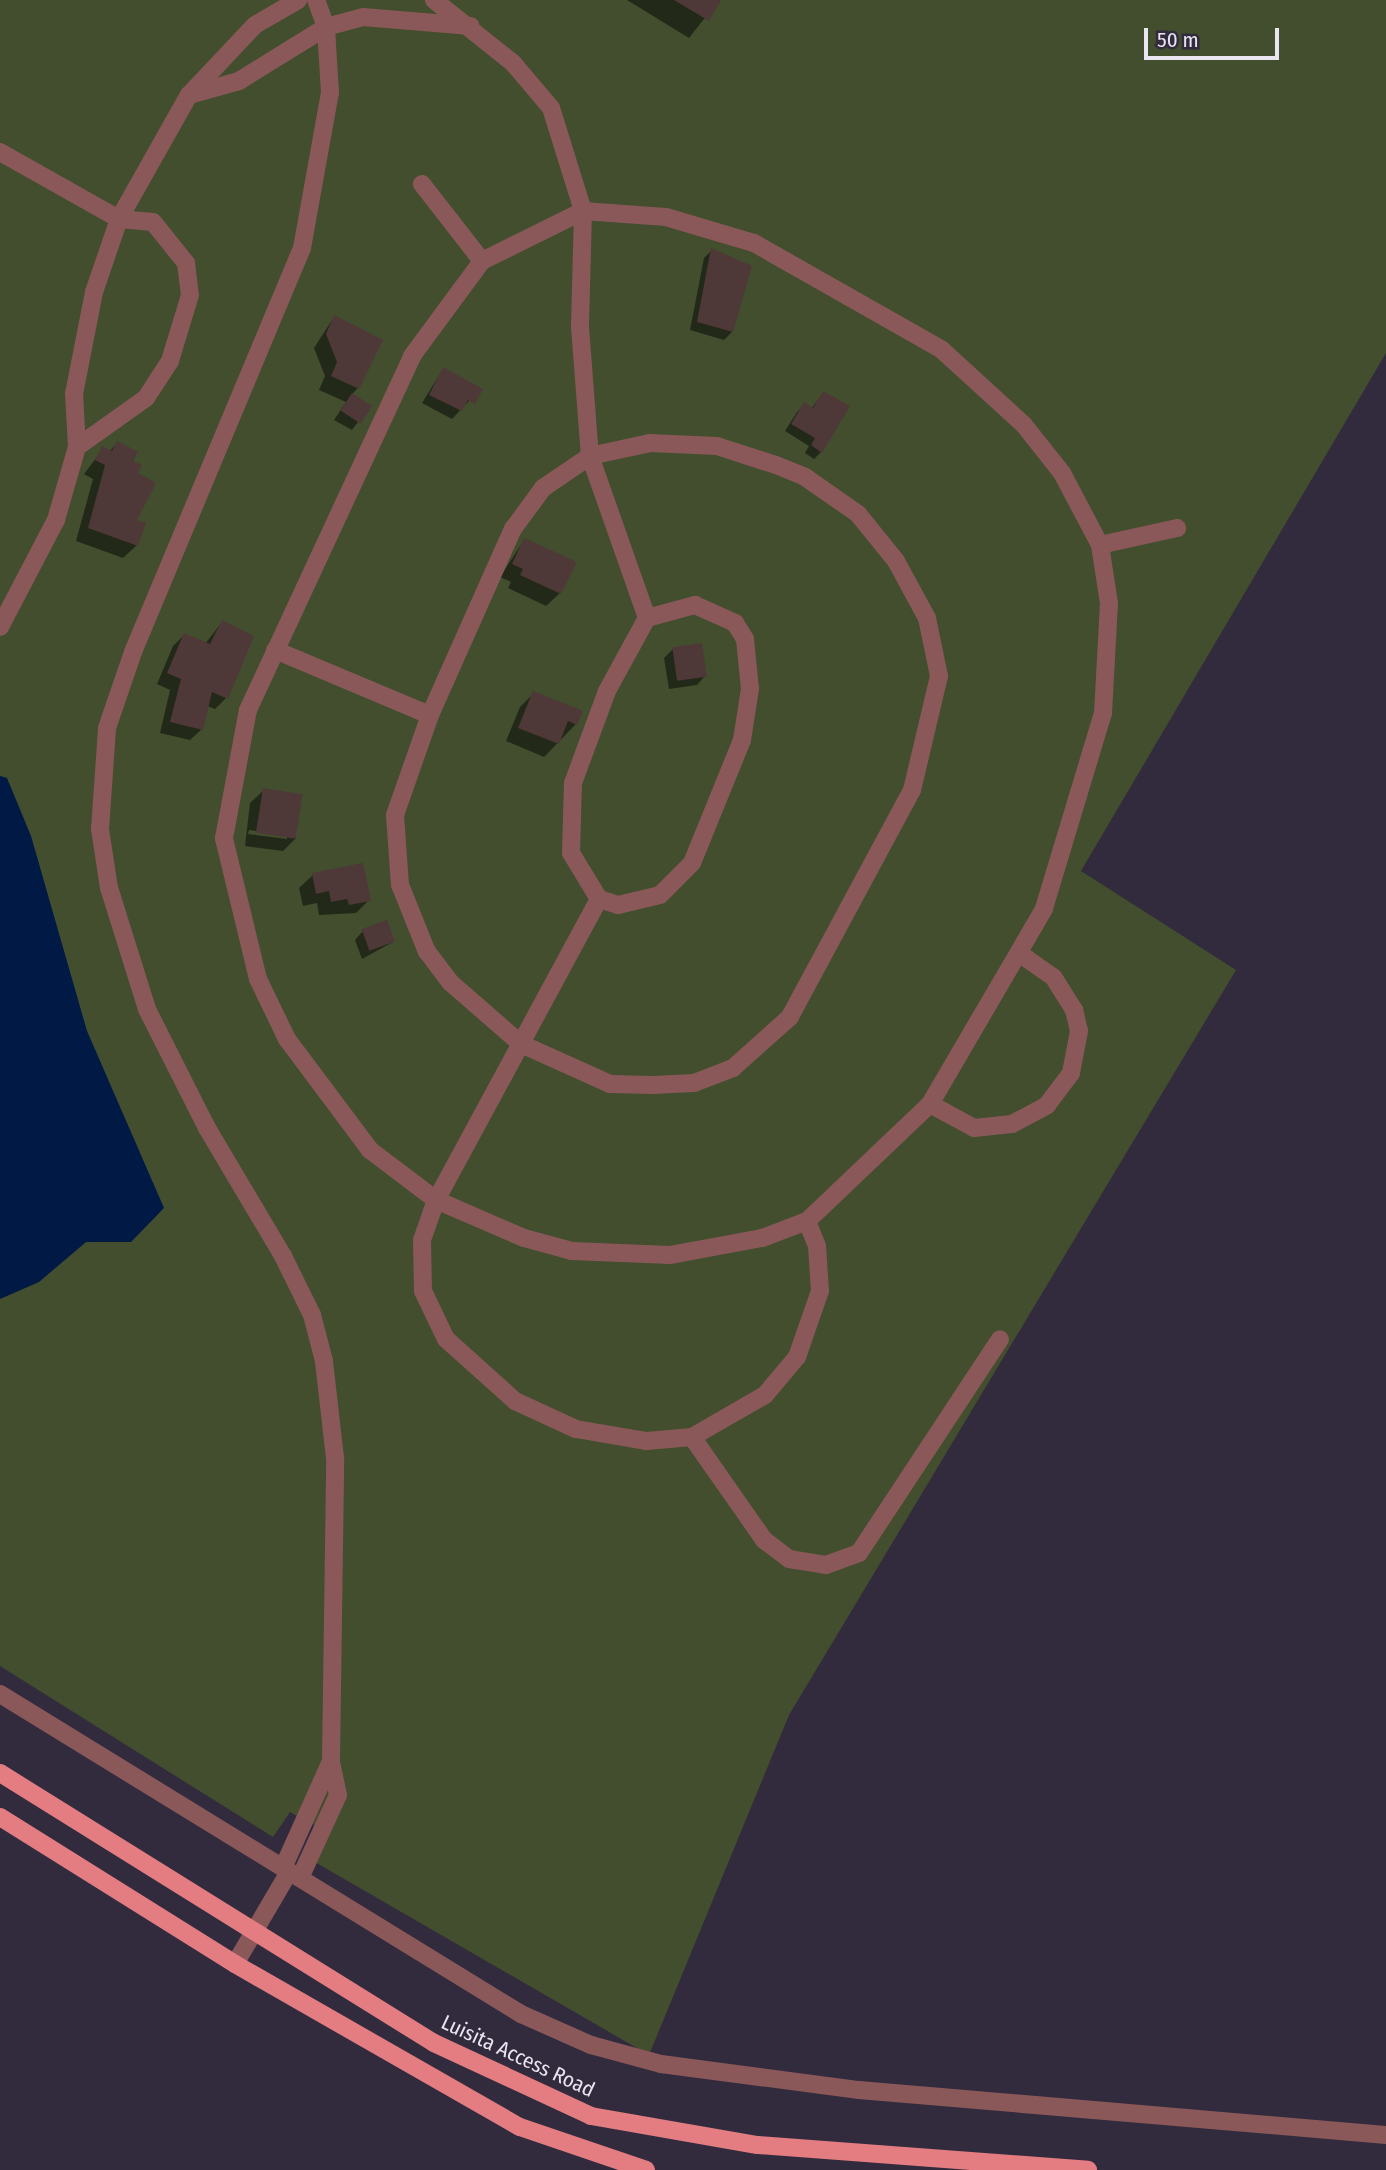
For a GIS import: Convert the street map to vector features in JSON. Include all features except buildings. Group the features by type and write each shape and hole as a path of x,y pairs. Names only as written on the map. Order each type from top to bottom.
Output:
{"main road":[{"name":"Luisita Access Road","path":"0,1773 434,2043 591,2116 758,2145 1088,2170"},
{"path":"0,1816 235,1964 520,2127 646,2170"}],"street":[{"path":"0,627 56,520 77,447 74,394 93,292 120,219 189,95 256,25 298,0"},
{"path":"235,1964 338,1795 331,1761 335,1458 324,1361 312,1315 283,1256 207,1128 147,1009 108,888 100,829 107,728 133,652 302,248 331,93 326,27 316,0"},
{"path":"434,0 471,26 551,108 583,211 580,327 590,456 647,618 594,721 568,809 570,853 599,899"},
{"path":"189,95 239,81 326,27 363,17 471,26"},
{"path":"0,152 120,219 153,222 174,240 190,295 170,361 146,398 77,447"},
{"path":"422,184 482,261"},
{"path":"583,211 711,228 754,243 884,313 942,350 1024,425 1062,473 1100,545 1109,603 1103,713 1060,861 1022,955 930,1104 807,1220 715,1250 620,1256 524,1238 436,1200 370,1150 330,1100 288,1040 247,943 224,838 248,710 412,356 482,261 583,211"},
{"path":"650,443 717,446 805,477 831,493 879,538 927,618 939,676 936,705 912,790 874,869 790,1017 763,1046 733,1068 694,1083 610,1084 521,1044 450,982 427,951 400,885 395,815 430,715 513,529 543,488 590,456 650,443"},
{"path":"1100,545 1177,528"},
{"path":"599,899 639,903 676,883 716,814 742,740 750,689 745,639 735,623 695,606 647,618"},
{"path":"275,650 430,715"},
{"path":"599,899 436,1200 422,1240 423,1291 431,1315 463,1359 515,1401 576,1429 648,1441 692,1437 765,1395 797,1357 820,1291 817,1246 807,1220"},
{"path":"930,1104 974,1128 1013,1124 1048,1105 1071,1073 1079,1031 1074,1010 1053,977 1022,955"},
{"path":"692,1437 764,1540 789,1559 826,1565 859,1552 1000,1339"},
{"path":"0,1695 522,2014 591,2045 661,2064 859,2090 1386,2135"}],"green space":[{"path":"0,0 1386,0 1386,353 1081,871 1236,970 789,1715 649,2055 313,1861 329,1835 325,1831 290,1812 273,1837 0,1666"}],"water":[{"path":"0,776 7,778 31,836 87,1031 164,1208 131,1242 86,1242 39,1282 0,1299"}]}
